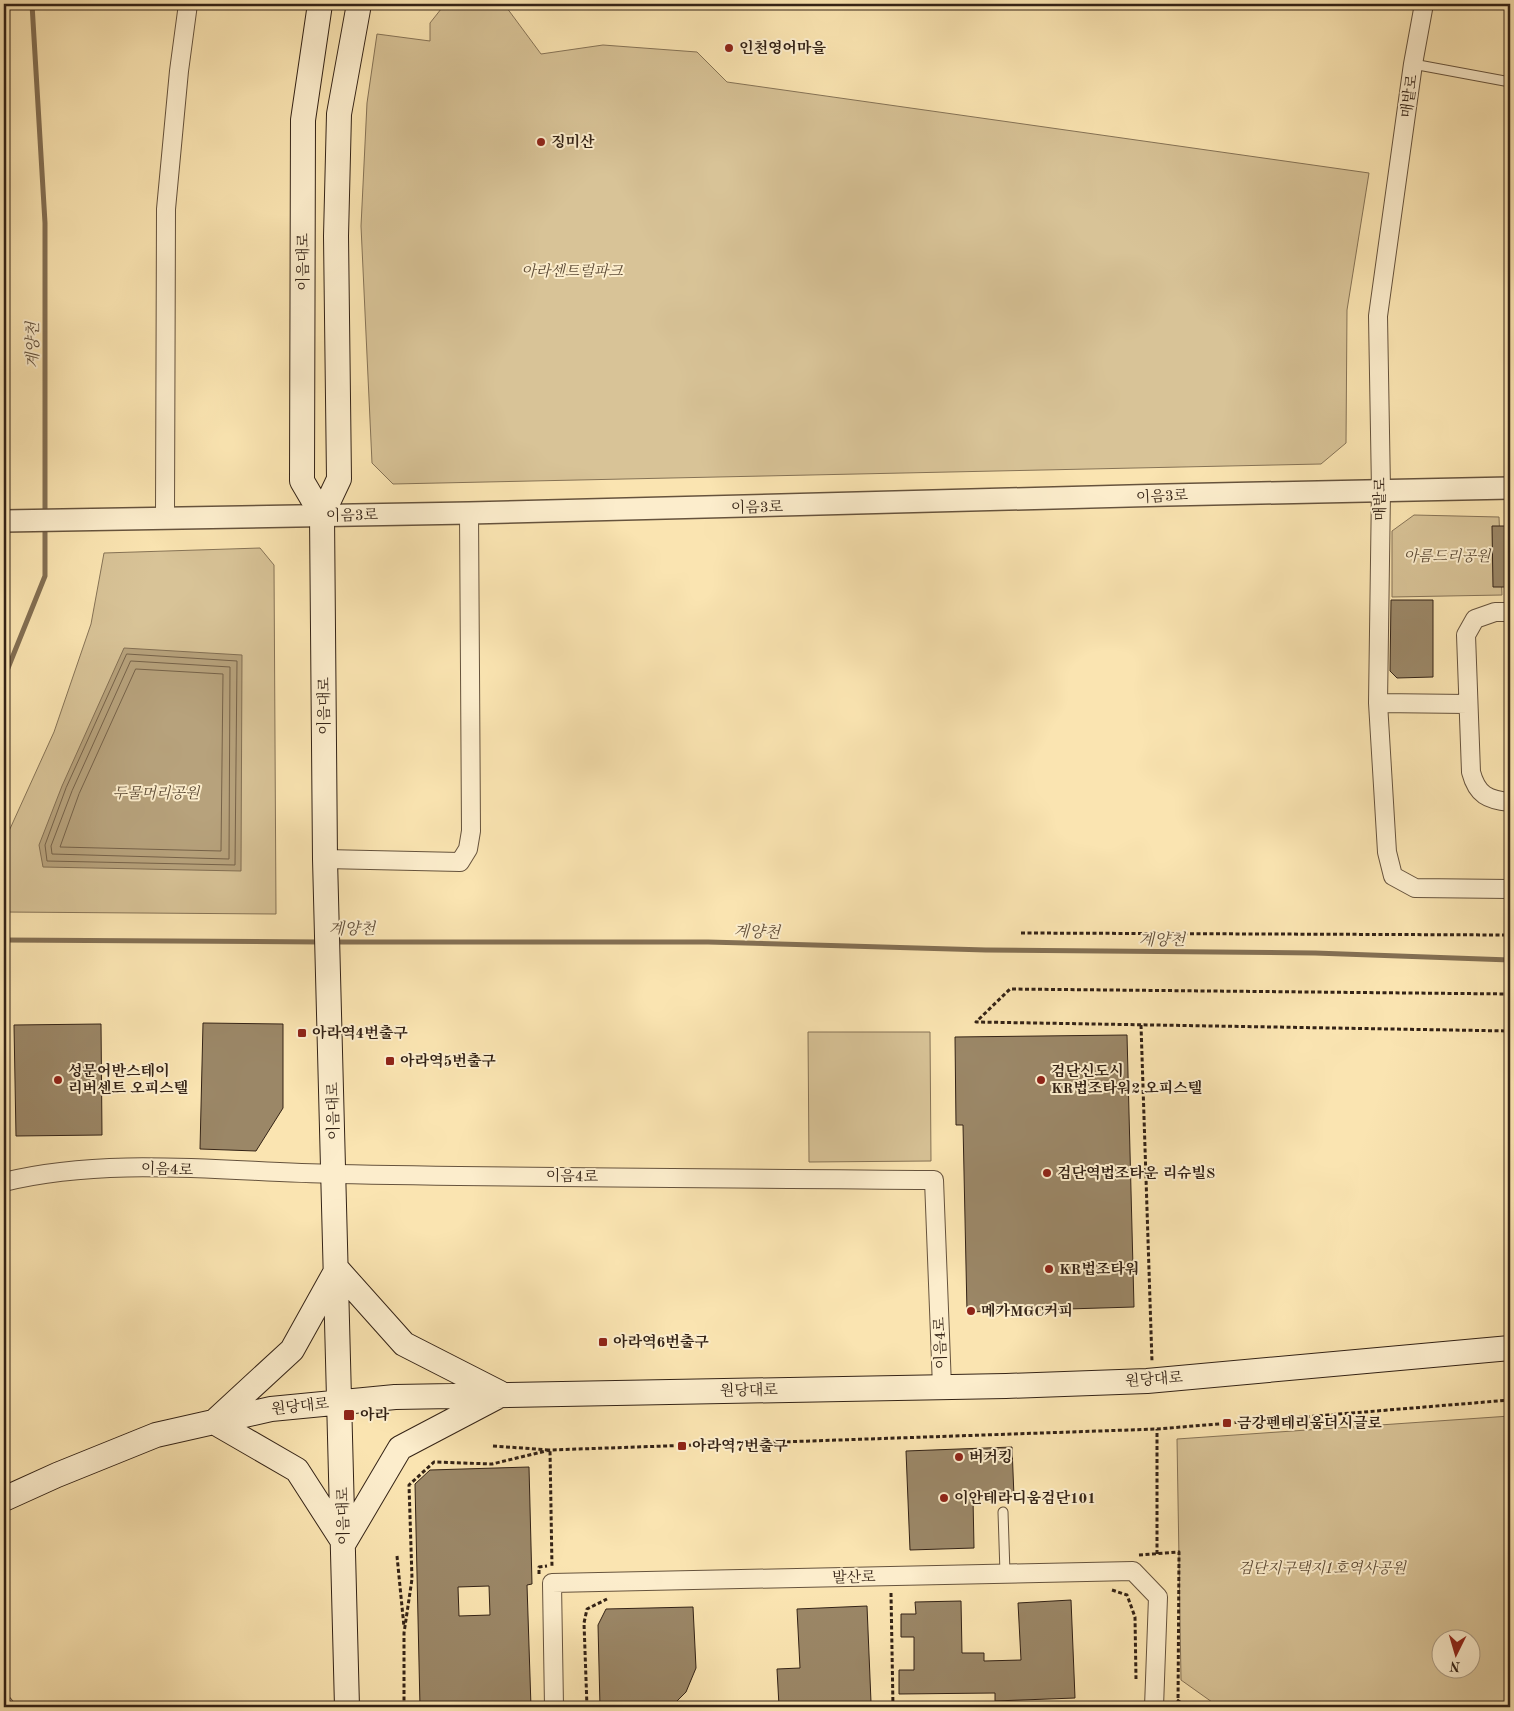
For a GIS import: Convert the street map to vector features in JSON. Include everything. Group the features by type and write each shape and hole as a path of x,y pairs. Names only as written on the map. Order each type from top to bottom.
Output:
{"main road":[{"name":"이음대로","path":"320,4 303,120 302,481 322,515"},
{"name":"이음대로","path":"347,1707 337,1269 326,914 322,515 339,479 336,236 339,114 358,4"},
{"path":"337,1269 404,1344 502,1394 400,1448 344,1544 297,1470 214,1422 292,1350 337,1269"},
{"name":"원당대로","path":"4,1499 56,1475 156,1435 271,1408 395,1397 942,1387 1152,1380 1510,1348"}],"street":[{"path":"165,517 166,209 179,71 188,4"},
{"name":"매밭로","path":"1424,4 1413,64 1378,316 1381,490 1378,703 1387,852 1393,876 1414,888 1510,889"},
{"name":"이음3로","path":"4,521 165,517 469,514 1510,488"},
{"path":"325,859 460,862 468,848 471,831 469,514"},
{"path":"1510,612 1495,612 1475,619 1466,635 1471,772 1474,785 1481,793 1495,801 1510,802"},
{"path":"1378,703 1468,704"},
{"name":"이음4로","path":"4,1182 24,1177 101,1167 334,1174 934,1180 942,1387"},
{"name":"발산로","path":"552,1583 1133,1571 1158,1597 1154,1707"},
{"path":"552,1583 554,1707"}],"lane":[{"path":"1413,64 1510,82"},
{"path":"1003,1512 1005,1573"}],"path":[{"path":"1022,934 1510,935"},
{"path":"1510,994 1010,989 976,1022 1510,1031"},
{"path":"1141,1025 1152,1380"},
{"path":"493,1446 550,1450 1157,1429 1510,1400"},
{"path":"1157,1429 1157,1554"},
{"path":"550,1450 552,1583"},
{"path":"404,1633 412,1579 410,1485 434,1462 492,1464 550,1450"},
{"path":"397,1556 404,1633 404,1707"},
{"path":"1103,1587 1127,1595 1135,1617 1136,1680"},
{"path":"881,1592 900,1592"},
{"path":"891,1592 893,1707"},
{"path":"587,1707 584,1624 588,1609 607,1599 617,1599"},
{"path":"1177,1700 1188,1707"}],"green space":[{"name":"아라센트럴파크","path":"445,4 504,4 541,54 603,45 697,52 727,82 1369,173 1347,310 1346,443 1321,464 393,484 372,463 361,226 367,103 377,34 430,41 430,23"},
{"name":"아름드리공원","path":"1414,515 1499,517 1502,595 1392,597 1392,531"},
{"name":"두물머리공원","path":"260,548 274,565 276,914 4,912 4,842 54,732 91,624 104,553"},
{"path":"808,1032 930,1032 931,1161 809,1162"},
{"name":"검단지구택지1호역사공원","path":"1510,1416 1510,1707 1219,1707 1181,1680 1177,1439"}],"water":[{"path":"124,648 242,655 241,871 43,867 39,845 62,786"}],"building":[{"path":"1492,526 1510,526 1510,587 1493,587"},
{"path":"1391,600 1433,600 1433,677 1397,678 1390,671"},
{"path":"203,1023 283,1024 283,1108 256,1151 200,1149"},
{"name":"성문어반스테이 리버센트 오피스텔","path":"101,1024 102,1135 16,1136 14,1025"},
{"path":"1127,1035 1134,1307 967,1312 963,1125 956,1125 955,1037"},
{"name":"이안테라디움검단101","path":"1012,1447 1014,1497 973,1498 974,1548 910,1550 906,1451"},
{"path":"529,1467 532,1584 527,1585 531,1707 420,1707 415,1484 430,1470","holes":["489,1586 490,1615 459,1616 458,1587"]},
{"path":"1071,1600 1075,1698 995,1701 995,1693 899,1694 899,1670 914,1670 914,1637 901,1637 901,1614 916,1614 915,1602 961,1601 962,1653 984,1653 984,1661 1021,1660 1018,1603"},
{"path":"867,1606 871,1702 779,1706 777,1669 800,1668 797,1609"},
{"path":"693,1607 696,1668 686,1692 676,1702 663,1707 600,1707 598,1625 606,1609"}],"waterway":[{"name":"계양천","path":"32,4 45,223 45,515"},
{"name":"계양천","path":"4,678 45,576 45,526"},
{"name":"계양천","path":"4,940 320,942"},
{"name":"계양천","path":"334,942 708,942 986,950 1315,953 1510,960"}],"place":[{"name":"인천영어마을","path":"729,48"},
{"name":"징미산","path":"541,142"},
{"name":"아라역4번출구","path":"302,1033"},
{"name":"아라역5번출구","path":"390,1061"},
{"name":"성문어반스테이 리버센트 오피스텔","path":"58,1080"},
{"name":"검단신도시 KR법조타워2 오피스텔","path":"1041,1080"},
{"name":"검단역법조타운 리슈빌S","path":"1047,1173"},
{"name":"KR법조타워","path":"1049,1269"},
{"name":"메가MGC커피","path":"971,1311"},
{"name":"아라역6번출구","path":"603,1342"},
{"name":"아라","path":"349,1415"},
{"name":"금강펜테리움더시글로","path":"1227,1423"},
{"name":"아라역7번출구","path":"682,1446"},
{"name":"버거킹","path":"959,1457"},
{"name":"이안테라디움검단101","path":"944,1498"}]}
